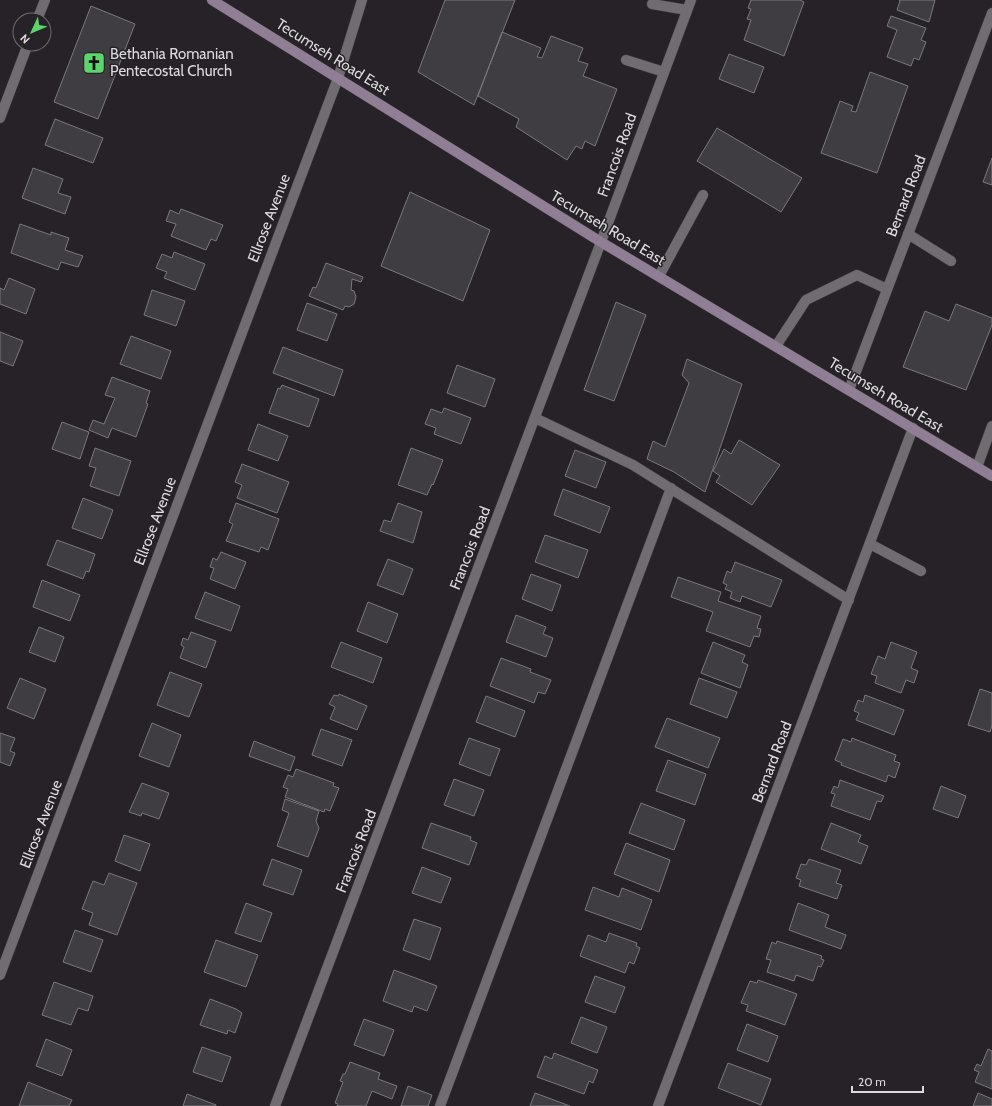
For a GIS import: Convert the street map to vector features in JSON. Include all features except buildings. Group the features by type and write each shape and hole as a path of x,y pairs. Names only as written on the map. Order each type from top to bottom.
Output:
{"main road":[{"name":"Tecumseh Road East","path":"212,0 601,242 992,476"}],"street":[{"path":"40,12 45,0"},
{"name":"Ellrose Avenue","path":"0,975 338,78 362,0"},
{"name":"Francois Road","path":"275,1106 691,0"},
{"path":"652,4 688,10"},
{"name":"Bernard Road","path":"849,390 992,13"},
{"path":"0,118 25,52"},
{"path":"626,60 664,72"},
{"path":"659,276 703,195"},
{"path":"908,234 951,261"},
{"path":"776,346 806,300 857,275 887,289"},
{"path":"535,418 633,465 849,600"},
{"path":"977,467 992,426"},
{"name":"Bernard Road","path":"658,1106 913,428"},
{"path":"440,1106 670,488"},
{"path":"870,544 921,571"}],"place":[{"name":"Bethania Romanian Pentecostal Church","path":"94,63"}]}
